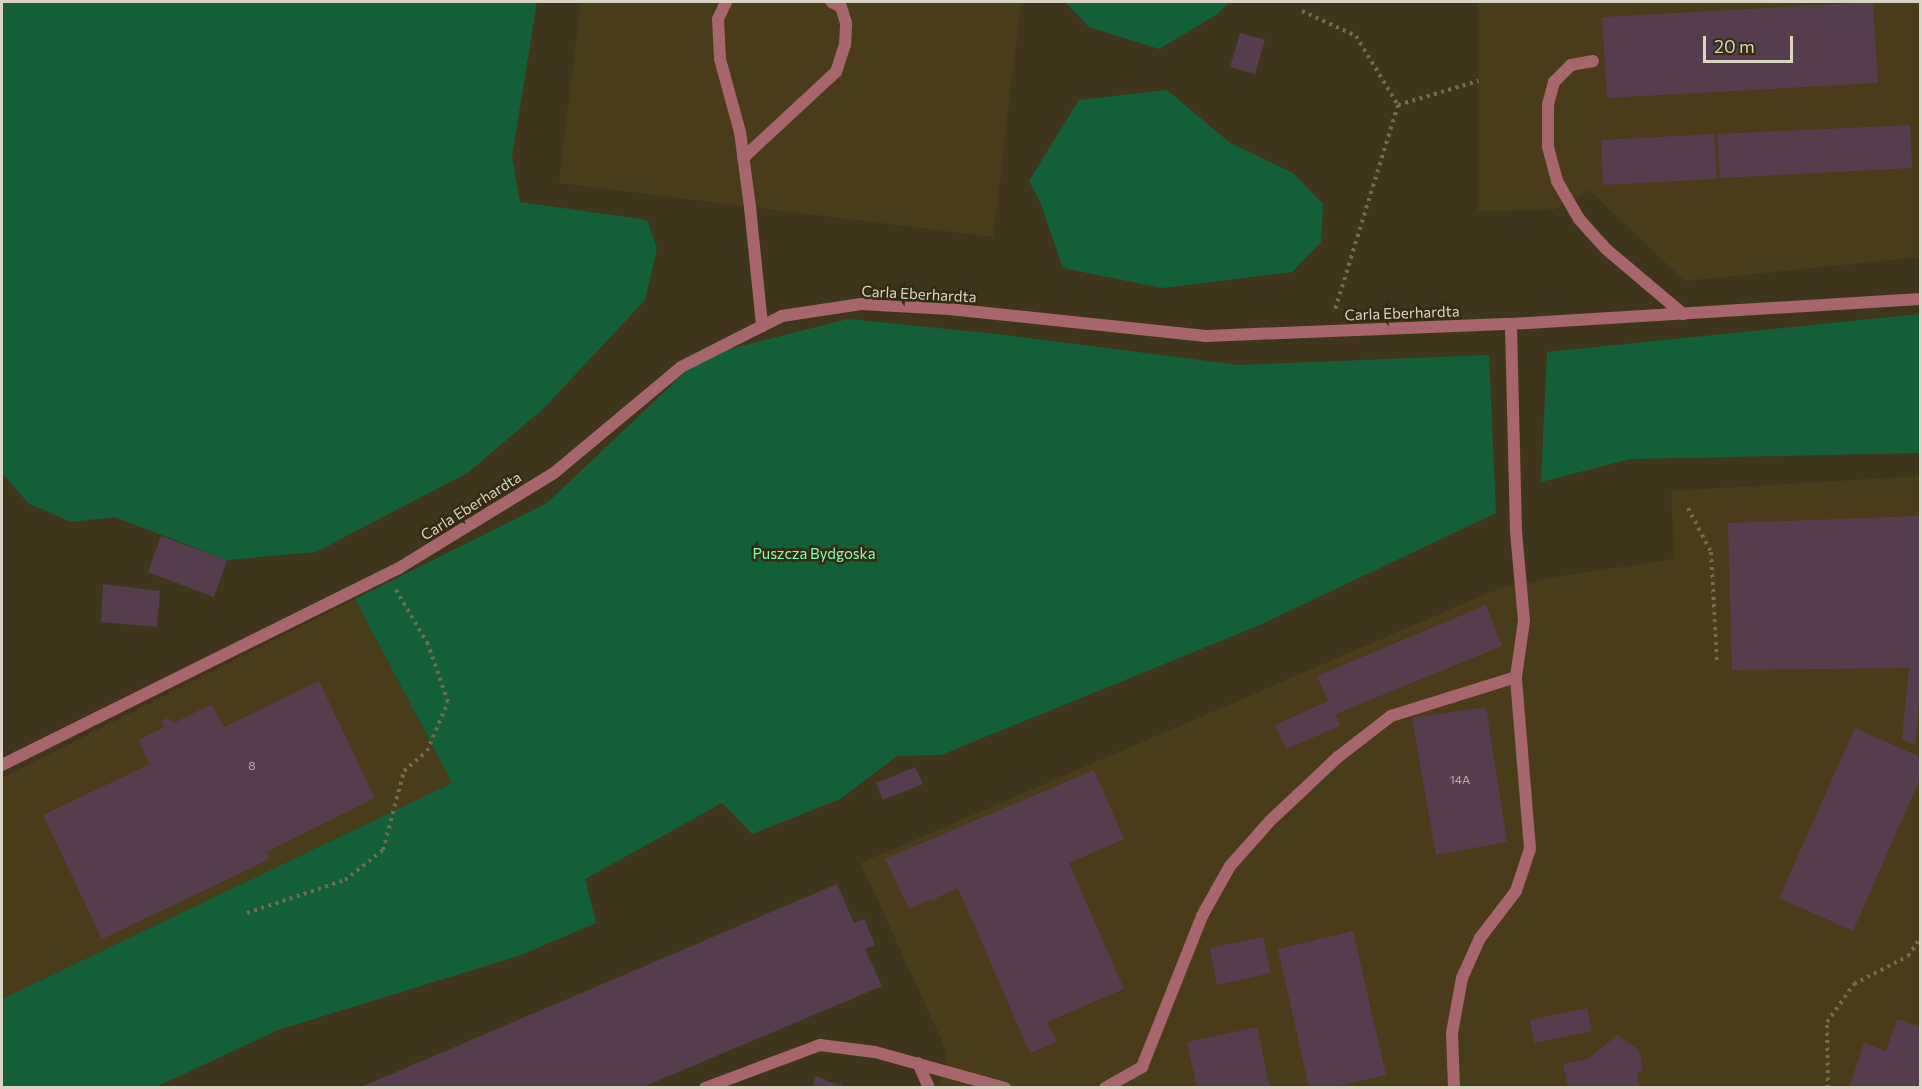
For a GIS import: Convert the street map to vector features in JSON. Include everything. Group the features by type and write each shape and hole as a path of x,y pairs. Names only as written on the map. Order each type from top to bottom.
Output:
{"street":[{"path":"726,2 718,19 720,59 740,132 762,326"},
{"path":"743,158 836,72 845,45 846,23 841,7 831,2"},
{"path":"1593,61 1571,65 1554,82 1548,104 1548,147 1557,182 1579,219 1606,249 1683,314"},
{"name":"Carla Eberhardta","path":"2,765 387,574 554,473 681,367 782,316 861,304 949,309 1206,336 1511,324 1920,299"},
{"path":"1454,1088 1452,1033 1462,978 1480,938 1516,891 1530,849 1516,677 1524,621 1516,531 1511,324"},
{"path":"1105,1088 1142,1067 1202,916 1230,866 1270,821 1338,757 1391,716 1516,677"},
{"path":"705,1088 820,1045 874,1052 1005,1088"},
{"path":"918,1063 929,1088"}],"path":[{"path":"1302,11 1356,36 1398,105 1329,330"},
{"path":"1398,105 1478,81"},
{"path":"1688,508 1711,552 1717,663"},
{"path":"247,913 345,880 383,850 404,771 427,751 448,702 428,645 387,574"},
{"path":"1828,1088 1827,1022 1854,984 1908,956 1920,939"}],"shaded area":[{"path":"581,2 1021,2 993,237 559,183"},
{"path":"1478,2 1920,2 1920,257 1685,281 1589,190 1553,210 1478,211"},
{"path":"1920,476 1920,1087 938,1087 948,1054 861,863 1498,589 1555,577 1674,559 1671,491"},
{"path":"355,599 452,783 2,999 2,778"}],"green space":[{"path":"2,2 537,2 512,156 520,202 647,220 657,248 645,300 544,408 469,472 316,552 227,560 115,517 71,522 28,503 2,473"},
{"path":"1065,2 1230,2 1216,15 1159,49 1089,27"},
{"path":"1167,90 1230,143 1293,173 1323,204 1321,242 1292,272 1162,288 1063,268 1041,204 1029,181 1079,100"},
{"path":"1920,314 1920,453 1630,459 1541,482 1547,352"},
{"name":"Puszcza Bydgoska","path":"848,319 997,334 1239,365 1489,355 1496,513 1255,627 941,755 897,756 840,799 752,834 722,803 585,879 596,923 521,955 278,1030 156,1087 2,1088 2,999 452,783 355,599 547,503 702,356"}],"building":[{"path":"1873,2 1878,83 1607,98 1602,17"},
{"path":"1240,33 1265,40 1255,74 1230,67"},
{"path":"1910,125 1912,168 1720,178 1717,134"},
{"path":"1714,134 1717,179 1603,185 1601,140"},
{"path":"1920,516 1920,694 1915,745 1902,739 1909,668 1732,670 1728,523"},
{"path":"161,536 227,560 214,597 148,572"},
{"path":"103,584 160,591 157,627 101,622"},
{"path":"1486,605 1502,646 1336,714 1340,726 1286,749 1275,725 1328,701 1317,676"},
{"path":"319,681 375,798 266,852 270,859 102,939 43,815 150,764 139,742 140,739 164,727 161,721 168,718 174,723 210,705 213,706 224,727"},
{"path":"1486,707 1507,842 1436,855 1412,718"},
{"path":"1855,728 1920,757 1920,779 1853,931 1779,898"},
{"path":"915,767 923,784 883,800 876,783"},
{"path":"1094,770 1124,839 1069,863 1124,989 1047,1022 1057,1042 1030,1053 958,888 936,898 937,900 933,902 932,899 909,909 885,859"},
{"path":"837,884 854,923 864,919 875,945 865,949 882,986 643,1087 361,1087"},
{"path":"1353,931 1386,1075 1330,1088 1309,1088 1278,949"},
{"path":"1263,937 1271,973 1217,985 1210,948"},
{"path":"1587,1008 1592,1031 1534,1043 1530,1020"},
{"path":"1897,1019 1920,1027 1920,1088 1849,1088 1864,1043 1886,1051"},
{"path":"1257,1027 1270,1088 1197,1088 1187,1042"},
{"path":"1617,1035 1639,1050 1643,1071 1637,1072 1640,1088 1568,1086 1563,1064 1588,1059"},
{"path":"816,1076 839,1086 840,1083 843,1088 812,1088"}]}
